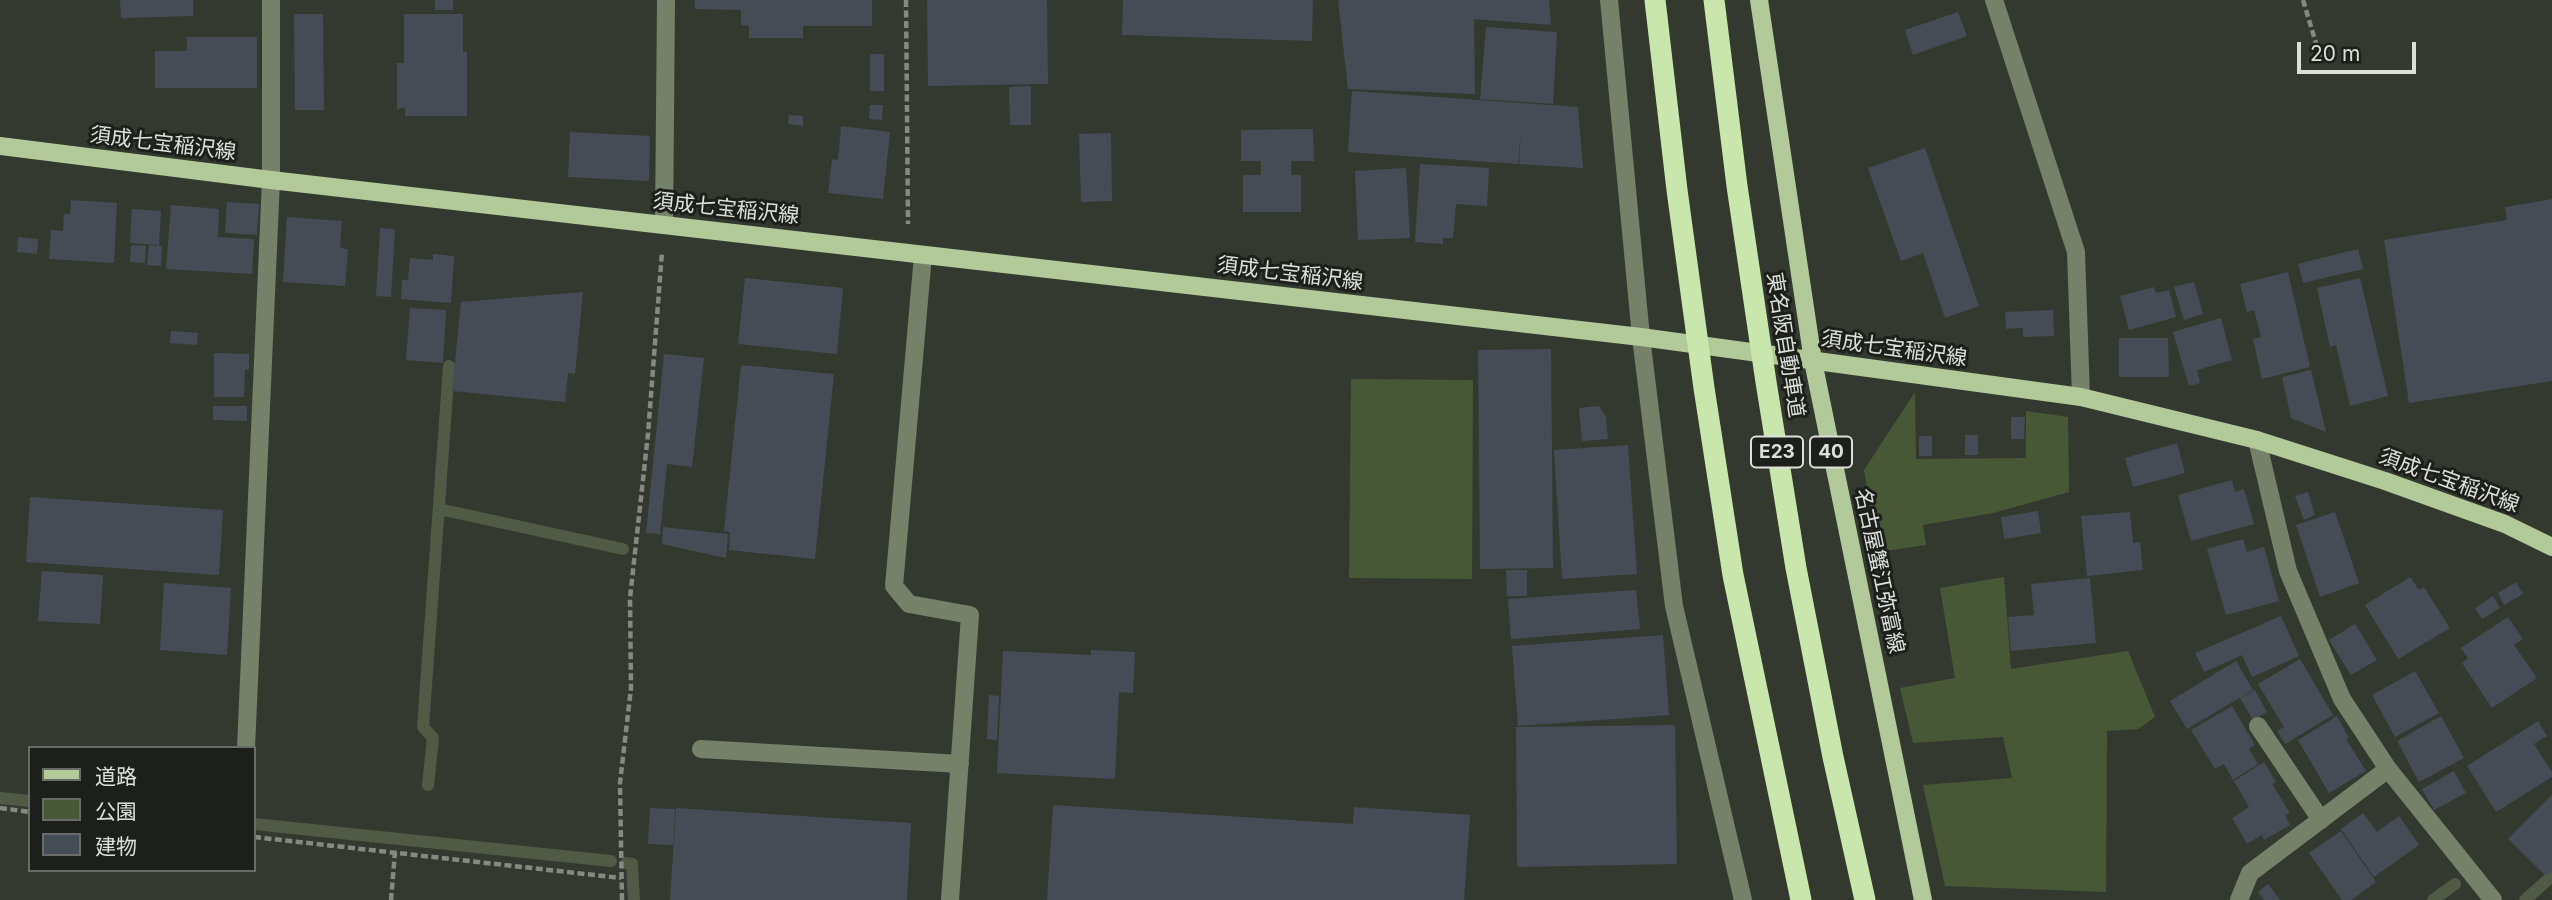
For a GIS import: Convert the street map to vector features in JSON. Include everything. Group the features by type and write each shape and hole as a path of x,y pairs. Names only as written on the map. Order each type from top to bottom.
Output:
{"highway":[{"path":"1655,0 1702,375 1733,575 1801,900"},
{"name":"東名阪自動車道","path":"1714,0 1758,330 1796,568 1833,757 1865,900"}],"main road":[{"name":"名古屋蟹江弥富線","path":"1759,0 1812,360 1923,900"},
{"name":"須成七宝稲沢線","path":"0,146 271,180 1641,337 2081,397 2257,440 2385,481 2505,524 2552,547"}],"street":[{"path":"246,746 271,180 271,0"},
{"path":"664,225 666,0"},
{"path":"1609,0 1641,337 1674,606 1743,900"},
{"path":"1994,0 2076,252 2081,397"},
{"path":"915,253 894,586 909,604 970,615 950,900"},
{"path":"2257,440 2288,571 2342,699 2388,769 2493,900"},
{"path":"2258,726 2321,820"},
{"path":"701,748 960,764"},
{"path":"2239,900 2250,873 2388,769"}],"path":[{"path":"906,0 915,253"},
{"path":"2303,0 2321,60"},
{"path":"622,900 620,783 631,688 630,598 648,434 664,225"},
{"path":"0,808 28,811"},
{"path":"256,837 621,878"},
{"path":"391,900 395,852"}],"green space":[{"path":"1351,379 1473,380 1472,579 1349,578"},
{"path":"1915,392 1916,459 2026,458 2026,411 2068,417 2069,492 1993,513 1923,525 1926,545 1878,552 1864,470"},
{"path":"2004,577 2011,669 2128,651 2155,717 2138,729 2107,731 2106,892 1945,886 1923,785 2012,778 2003,737 1913,743 1900,688 1955,678 1940,588"}],"building":[{"path":"120,0 193,0 193,16 121,18"},
{"path":"435,0 453,0 453,10 435,10"},
{"path":"695,0 872,0 872,26 803,26 803,38 749,38 749,26 741,25 741,10 695,9"},
{"path":"927,0 1047,0 1048,84 928,86"},
{"path":"1123,0 1313,0 1312,41 1122,35"},
{"path":"1338,0 1549,0 1551,25 1474,19 1475,94 1348,89"},
{"path":"1958,12 1967,36 1913,55 1905,30"},
{"path":"294,14 323,14 324,110 295,110"},
{"path":"404,14 463,14 463,52 467,52 467,116 405,116 405,108 397,109 397,63 404,63"},
{"path":"1486,27 1557,32 1553,104 1480,99"},
{"path":"187,37 257,37 257,88 155,88 155,51 187,51"},
{"path":"870,54 884,54 884,91 870,91"},
{"path":"1031,86 1031,125 1010,125 1009,87"},
{"path":"1352,91 1578,107 1583,168 1519,164 1521,130 1518,164 1348,152"},
{"path":"870,105 883,105 882,120 869,119"},
{"path":"789,115 803,116 803,126 788,124"},
{"path":"841,126 890,132 883,199 828,193 832,159 838,160"},
{"path":"1313,129 1314,161 1291,161 1291,175 1301,175 1301,212 1243,212 1243,175 1261,175 1261,161 1241,161 1241,130"},
{"path":"570,132 650,136 649,181 568,177"},
{"path":"1111,133 1112,201 1081,202 1079,134"},
{"path":"1925,148 1979,306 1945,318 1923,253 1901,261 1868,168"},
{"path":"1420,164 1489,168 1487,206 1456,204 1453,238 1443,238 1443,244 1415,242"},
{"path":"1406,168 1410,238 1358,240 1355,171"},
{"path":"2552,199 2552,381 2409,403 2384,240 2507,220 2505,207"},
{"path":"71,200 117,203 114,263 49,259 51,230 63,231 64,214 70,214"},
{"path":"227,202 259,204 257,235 225,233"},
{"path":"171,205 219,209 218,237 254,239 252,274 166,269"},
{"path":"132,209 161,211 159,245 130,243"},
{"path":"287,217 342,221 340,248 348,249 345,286 283,282"},
{"path":"380,228 395,229 391,297 376,296"},
{"path":"18,237 38,239 37,254 17,252"},
{"path":"131,245 146,246 145,263 130,262"},
{"path":"149,245 162,246 161,266 147,265"},
{"path":"2358,249 2363,269 2303,283 2298,264"},
{"path":"433,254 454,256 451,303 401,299 402,280 408,280 410,258 433,260"},
{"path":"2288,272 2310,367 2262,379 2253,339 2261,337 2254,310 2247,312 2240,284"},
{"path":"745,278 843,288 837,354 738,344"},
{"path":"2360,278 2388,396 2350,406 2336,345 2330,347 2317,288"},
{"path":"2194,282 2203,314 2184,320 2174,287"},
{"path":"2154,287 2156,293 2169,290 2176,317 2129,330 2120,296"},
{"path":"583,292 575,374 568,373 565,402 452,391 461,302"},
{"path":"410,308 446,310 443,363 406,360"},
{"path":"2053,310 2054,336 2023,337 2023,328 2006,329 2005,312"},
{"path":"2221,318 2232,360 2197,370 2200,383 2189,386 2173,332"},
{"path":"171,331 198,333 197,345 170,343"},
{"path":"2119,338 2168,338 2169,377 2119,377"},
{"path":"1551,349 1553,568 1480,569 1478,350"},
{"path":"214,353 249,354 249,369 245,370 244,397 214,397"},
{"path":"664,354 704,358 692,467 667,464 660,534 646,533"},
{"path":"741,365 834,374 815,559 729,550 730,532 724,531"},
{"path":"2311,370 2326,432 2291,418 2282,377"},
{"path":"213,406 247,406 247,421 213,420"},
{"path":"1599,406 1606,417 1608,439 1582,441 1579,408"},
{"path":"2011,417 2025,417 2024,439 2011,439"},
{"path":"1965,435 1978,435 1978,455 1965,455"},
{"path":"1919,436 1932,436 1932,456 1919,456"},
{"path":"2177,443 2185,473 2133,487 2125,458"},
{"path":"1628,445 1637,574 1562,579 1554,450"},
{"path":"2232,480 2235,492 2244,489 2254,524 2191,541 2178,495"},
{"path":"2308,492 2315,515 2304,520 2295,496"},
{"path":"30,497 223,510 219,575 26,562"},
{"path":"2038,511 2041,533 2004,539 2001,517"},
{"path":"2130,512 2133,543 2140,542 2143,570 2087,576 2081,516"},
{"path":"2335,512 2359,583 2320,597 2296,525"},
{"path":"663,527 728,534 726,558 662,544"},
{"path":"2243,539 2247,552 2264,547 2279,601 2226,615 2207,549"},
{"path":"1506,570 1527,570 1527,596 1507,596"},
{"path":"42,571 103,575 100,624 38,621"},
{"path":"2410,577 2419,590 2424,587 2450,628 2398,659 2365,605"},
{"path":"2090,578 2096,643 2011,651 2008,617 2034,615 2031,584"},
{"path":"2516,582 2523,594 2504,605 2498,593"},
{"path":"164,583 231,588 227,655 160,650"},
{"path":"1636,590 1640,629 1511,639 1508,599"},
{"path":"2493,596 2500,608 2482,619 2475,608"},
{"path":"2281,616 2299,656 2252,677 2242,655 2204,672 2195,653"},
{"path":"2508,617 2523,639 2514,645 2537,678 2492,708 2462,663 2468,658 2461,648"},
{"path":"2355,624 2377,660 2351,675 2329,640"},
{"path":"1663,635 1669,715 1518,726 1512,646"},
{"path":"1091,650 1135,652 1133,693 1119,692 1115,779 997,773 1003,651 1091,655"},
{"path":"2300,659 2333,715 2285,744 2277,731 2284,727 2258,684"},
{"path":"2236,661 2253,690 2187,729 2170,701"},
{"path":"2415,671 2439,713 2395,737 2372,695"},
{"path":"2255,690 2267,712 2253,720 2240,698"},
{"path":"989,695 999,696 997,740 987,739"},
{"path":"2232,706 2255,745 2249,749 2258,764 2233,780 2224,764 2215,769 2191,730"},
{"path":"2337,716 2349,738 2346,739 2366,771 2329,793 2298,740"},
{"path":"2441,716 2464,758 2419,782 2397,741"},
{"path":"2538,721 2547,736 2534,744 2552,772 2552,777 2496,812 2467,766"},
{"path":"1675,725 1677,864 1517,867 1516,727"},
{"path":"2264,762 2276,782 2272,784 2290,813 2285,815 2290,825 2264,840 2262,835 2247,844 2232,818 2249,807 2234,781"},
{"path":"2454,771 2466,793 2434,810 2422,789"},
{"path":"2552,795 2552,870 2546,876 2508,839"},
{"path":"1053,805 1353,824 1354,807 1470,815 1464,900 1047,900"},
{"path":"650,808 675,809 673,845 648,844"},
{"path":"676,808 911,823 907,900 670,900"},
{"path":"2363,813 2377,832 2399,816 2419,845 2374,877 2341,829"},
{"path":"2341,831 2376,882 2351,900 2342,900 2309,853"},
{"path":"2268,884 2280,900 2264,900 2258,892"}],"waterway":[{"path":"428,785 433,738 423,727 449,366"},
{"path":"439,509 623,549"},
{"path":"0,798 28,801"},
{"path":"256,824 611,861"},
{"path":"626,863 632,864 634,900"},
{"path":"2525,900 2552,876"},
{"path":"2433,900 2455,884"}]}
